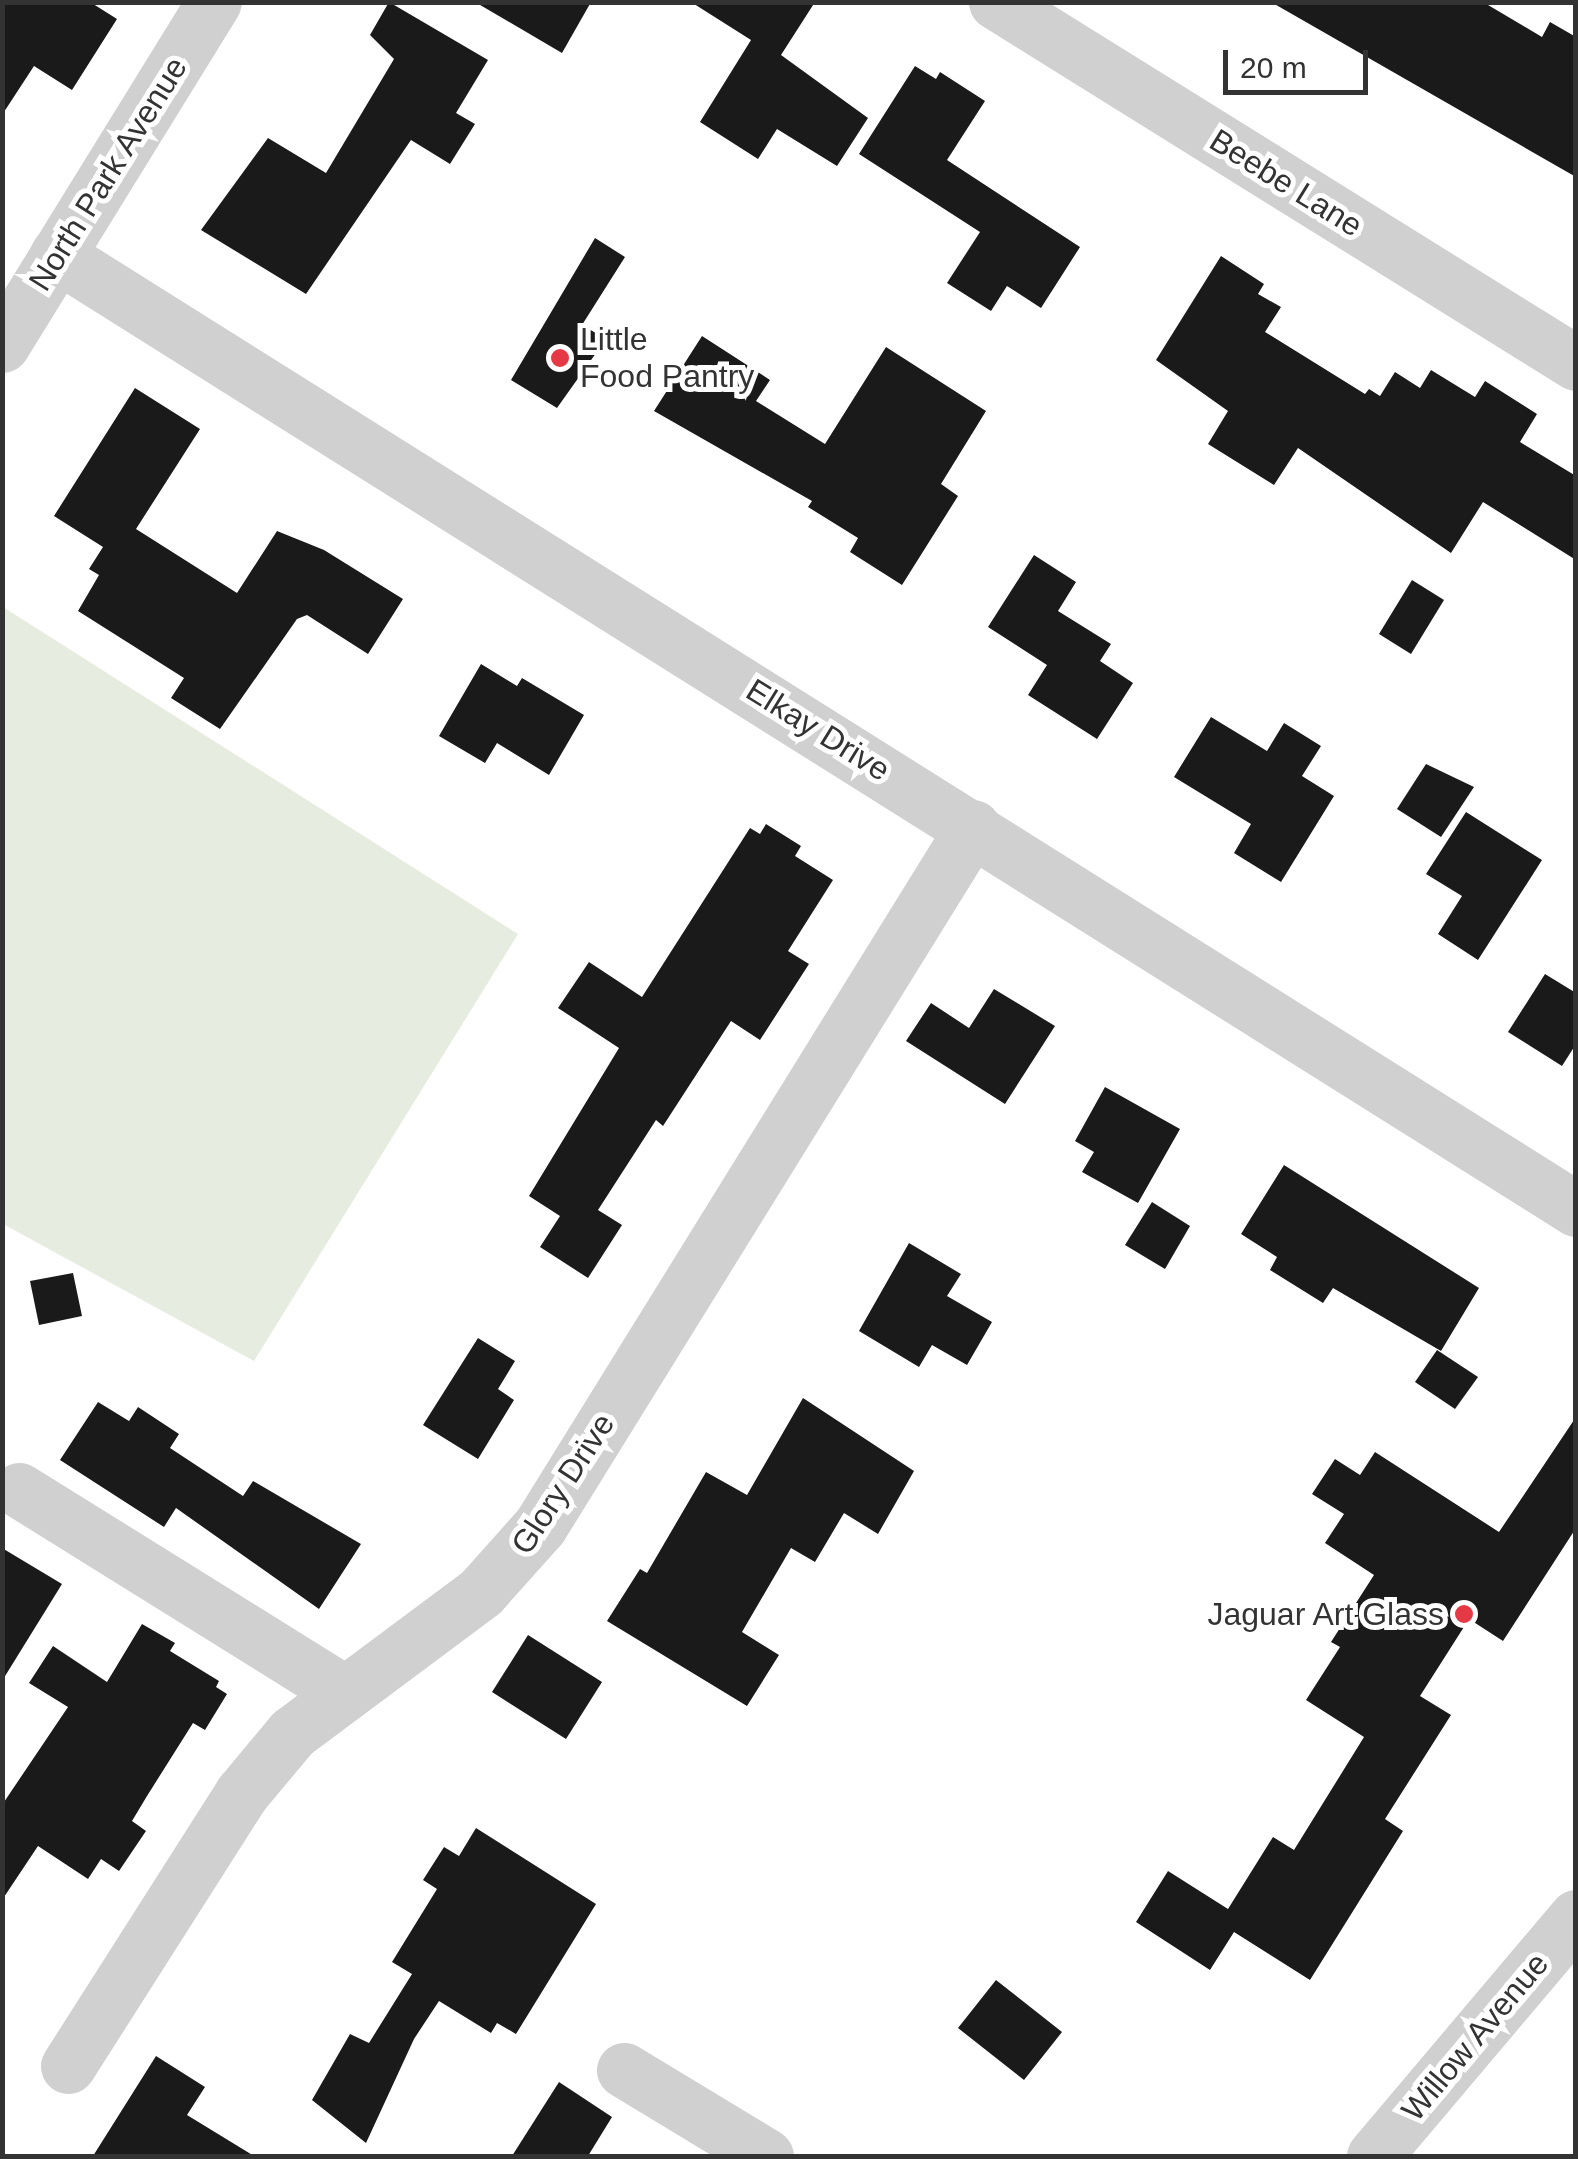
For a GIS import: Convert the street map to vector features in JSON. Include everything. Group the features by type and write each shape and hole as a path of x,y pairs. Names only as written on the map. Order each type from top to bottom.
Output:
{"street":[{"name":"North Park Avenue","path":"2,345 214,2"},
{"name":"Beebe Lane","path":"996,2 1576,363"},
{"name":"Elkay Drive","path":"57,255 1576,1209"},
{"name":"Glory Drive","path":"68,2066 242,1793 292,1732 342,1690 480,1592 540,1526 973,827"},
{"path":"19,1490 342,1690"},
{"name":"Willow Avenue","path":"1374,2156 1576,1916"},
{"path":"624,2070 766,2156"}],"shaded area":[{"path":"3,607 518,934 254,1361 3,1224"}],"building":[{"path":"2,2 90,2 117,19 72,90 34,66 2,115"},
{"path":"389,2 488,60 456,113 475,124 450,164 411,140 306,294 201,230 268,138 326,173 394,59 370,35"},
{"path":"475,2 591,2 562,53"},
{"path":"691,2 815,2 781,55 868,118 837,166 777,129 758,159 700,122 751,40"},
{"path":"1271,2 1483,2 1542,37 1550,22 1576,37 1576,177"},
{"path":"915,66 936,79 940,72 985,101 947,160 1080,247 1041,308 1007,286 991,311 947,283 980,232 859,154"},
{"name":"Little Food Pantry","path":"595,238 625,257 582,325 606,339 557,408 511,380"},
{"path":"1221,256 1264,284 1258,294 1281,307 1265,332 1365,394 1369,389 1380,396 1395,372 1420,388 1431,370 1475,397 1485,381 1537,414 1520,442 1576,476 1576,560 1483,502 1451,553 1298,448 1274,485 1208,444 1228,411 1156,360"},
{"path":"702,336 770,380 756,401 825,444 886,347 986,411 941,484 958,496 902,585 850,552 858,538 808,507 812,501 654,411"},
{"path":"135,388 200,429 136,529 237,593 277,531 324,550 403,599 368,654 307,615 297,619 220,729 171,698 184,678 78,611 99,575 89,569 103,547 54,516"},
{"path":"1034,555 1076,582 1058,611 1111,644 1100,661 1133,683 1097,739 1028,695 1047,665 988,627"},
{"path":"1412,580 1444,600 1411,654 1379,634"},
{"path":"481,664 517,686 522,678 584,715 549,775 497,743 485,763 439,736"},
{"path":"1211,717 1267,751 1284,723 1321,746 1302,776 1334,796 1281,882 1234,853 1251,824 1174,777"},
{"path":"1426,764 1474,787 1441,837 1397,809"},
{"path":"1466,812 1542,860 1478,960 1438,934 1462,896 1426,874"},
{"path":"766,824 801,846 795,856 833,880 788,951 809,964 760,1040 731,1021 663,1126 656,1120 598,1210 622,1225 588,1278 540,1247 560,1216 529,1196 619,1048 558,1008 589,962 642,997 750,828 760,834"},
{"path":"1545,974 1576,993 1576,1044 1562,1066 1508,1032"},
{"path":"994,989 1055,1026 1005,1104 906,1041 931,1003 969,1028"},
{"path":"1105,1087 1180,1129 1138,1203 1082,1172 1094,1152 1075,1141"},
{"path":"1284,1165 1479,1288 1441,1351 1333,1288 1323,1303 1270,1270 1277,1257 1241,1234"},
{"path":"1152,1202 1190,1226 1165,1269 1125,1245"},
{"path":"909,1243 961,1274 947,1296 992,1322 967,1365 932,1345 919,1367 859,1331"},
{"path":"73,1273 82,1316 39,1325 30,1281"},
{"path":"478,1338 515,1361 498,1389 514,1400 478,1459 423,1425"},
{"path":"1437,1350 1478,1377 1455,1409 1415,1382"},
{"path":"803,1398 914,1471 878,1534 844,1513 815,1562 791,1548 742,1632 779,1655 747,1706 607,1621 640,1569 647,1573 706,1472 747,1495"},
{"path":"98,1402 129,1421 138,1407 179,1434 170,1448 243,1496 253,1481 361,1544 319,1609 176,1508 164,1527 60,1460"},
{"path":"1576,1417 1576,1528 1503,1641 1469,1619 1420,1696 1451,1715 1385,1819 1403,1831 1310,1980 1234,1932 1210,1970 1136,1922 1168,1871 1228,1909 1273,1837 1294,1850 1364,1737 1306,1700 1340,1647 1331,1642 1374,1575 1325,1543 1344,1514 1312,1494 1335,1459 1360,1475 1375,1452 1499,1532"},
{"path":"2,1548 62,1584 2,1681"},
{"path":"142,1624 175,1643 170,1651 219,1681 216,1687 227,1694 205,1730 193,1723 147,1796 132,1821 146,1831 119,1871 101,1859 88,1879 38,1846 2,1900 2,1805 68,1707 29,1683 53,1646 107,1682"},
{"path":"528,1635 602,1682 566,1739 492,1692"},
{"path":"476,1828 596,1904 516,2034 497,2023 491,2033 439,2001 414,2039 366,2143 312,2100 350,2034 369,2043 412,1974 392,1962 437,1889 423,1880 444,1847 459,1856"},
{"path":"996,1980 1062,2032 1024,2080 958,2028"},
{"path":"156,2056 205,2087 187,2115 254,2156 93,2156"},
{"path":"559,2082 612,2117 588,2156 512,2156"}],"place":[{"name":"Little Food Pantry","path":"560,358"},
{"name":"Jaguar Art Glass","path":"1464,1614"}]}
